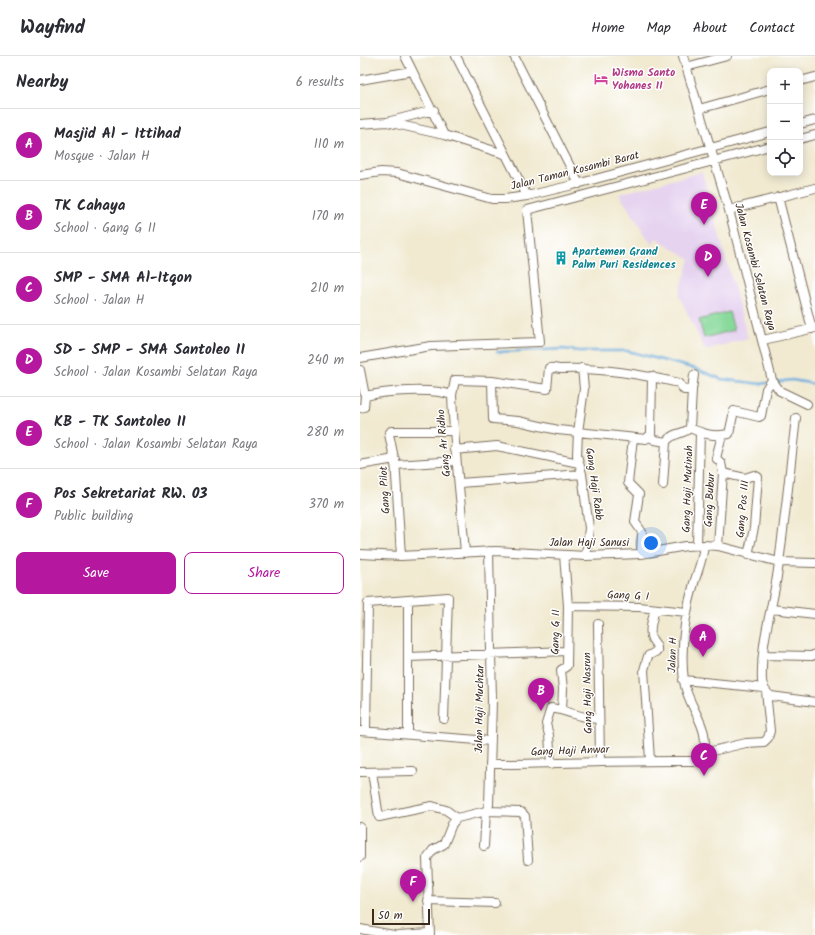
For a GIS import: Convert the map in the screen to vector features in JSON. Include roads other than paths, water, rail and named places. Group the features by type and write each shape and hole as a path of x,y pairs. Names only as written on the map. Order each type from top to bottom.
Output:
{"street":[{"path":"405,56 434,110 444,135"},
{"path":"456,56 504,154 527,196"},
{"path":"514,56 579,184"},
{"name":"Jalan Kosambi Selatan Raya","path":"683,56 699,109 713,148 772,380"},
{"path":"686,67 727,56"},
{"path":"360,70 362,79 412,71"},
{"path":"803,81 815,78"},
{"path":"699,109 767,90"},
{"path":"360,124 387,122 434,110"},
{"path":"803,123 815,120"},
{"path":"387,122 444,135 504,154"},
{"name":"Jalan Taman Kosambi Barat","path":"360,175 381,172 397,173 492,199 505,200 579,184 767,133"},
{"path":"803,138 815,135"},
{"path":"360,358 431,346 540,342 527,210 715,159 767,147"},
{"path":"729,210 815,188"},
{"path":"763,340 813,329 778,197"},
{"path":"452,395 454,380 492,381 547,389 550,367 557,369 582,368 652,376 679,383 684,390 692,390"},
{"name":"Gang Haji Rabb","path":"582,368 584,389 578,432 577,455 582,474 589,528 586,556"},
{"path":"360,370 365,396 364,407 360,408"},
{"path":"690,428 694,375"},
{"path":"650,437 652,376"},
{"path":"690,428 707,435 729,434 734,411 759,417 761,416 766,390 772,380 780,391 807,404"},
{"path":"492,381 494,419 518,421 558,430 646,439 650,437 655,440 666,442"},
{"name":"Gang Ar Ridho","path":"365,396 386,393 431,392 452,395 454,450 459,483 465,552"},
{"path":"704,753 746,743 764,742 768,738 770,731 765,690 762,680 764,642 772,609 779,562 796,418"},
{"path":"663,485 666,442 669,436 687,431 690,428"},
{"path":"453,431 390,432 394,462 456,461"},
{"name":"Gang Haji Mutinah","path":"700,432 700,456 697,486 701,545"},
{"name":"Gang Bubur","path":"718,546 723,473 721,463 716,458 722,435"},
{"path":"633,438 628,484 639,494 635,522 642,532 641,554"},
{"path":"454,450 497,446 579,463"},
{"name":"Gang Pilot","path":"360,465 394,462 401,556"},
{"name":"Gang Pos III","path":"723,473 745,478 754,475 758,477 754,528 748,555"},
{"path":"459,483 582,474"},
{"name":"Jalan Haji Sanusi","path":"360,554 401,556 489,551 586,556 641,554 701,545 718,546 779,562 815,563"},
{"name":"Jalan H","path":"701,545 701,564 694,582 687,612 683,650 686,694 702,724 704,753"},
{"path":"489,551 491,652 567,650"},
{"name":"Gang G II","path":"562,710 563,689 561,670 567,666 568,606 564,555"},
{"path":"444,719 448,597 368,603 364,622 363,731 491,741"},
{"path":"408,600 408,734"},
{"name":"Gang G I","path":"568,606 606,606 687,612"},
{"path":"650,760 644,670 648,656 657,651 657,645 652,638 652,622 655,609"},
{"path":"772,609 815,614"},
{"name":"Gang Haji Nasrun","path":"598,624 600,761"},
{"name":"Jalan Haji Muchtar","path":"408,656 491,652 489,805 486,810 484,846"},
{"path":"763,655 812,656 815,654"},
{"path":"684,680 765,690 771,696 815,702"},
{"path":"551,764 546,724 551,708 585,718 600,719"},
{"name":"Gang Haji Anwar","path":"490,764 551,764 650,760 698,761 704,753"},
{"path":"360,772 413,771"},
{"path":"372,772 379,817 432,806 446,810 457,818"},
{"path":"398,935 430,934 428,858 432,850 444,844 452,824 457,818 486,810 524,813 528,860"},
{"path":"360,827 360,857"},
{"path":"428,901 496,903"},
{"path":"360,929 394,935"}],"waterway":[{"path":"497,352 564,349 579,351 628,351 696,369 721,379 761,384 767,383"},
{"path":"776,382 792,380 815,384"}],"place":[{"name":"Wisma Santo Yohanes II","path":"601,79"},
{"name":"KB - TK Santoleo II","path":"704,225"},
{"name":"Apartemen Grand Palm Puri Residences","path":"561,258"},
{"name":"SD - SMP - SMA Santoleo II","path":"708,277"},
{"name":"Masjid Al - Ittihad","path":"703,657"},
{"name":"TK Cahaya","path":"541,711"},
{"name":"SMP - SMA Al-Itqon","path":"704,776"},
{"name":"Pos Sekretariat RW. 03","path":"413,902"}]}
